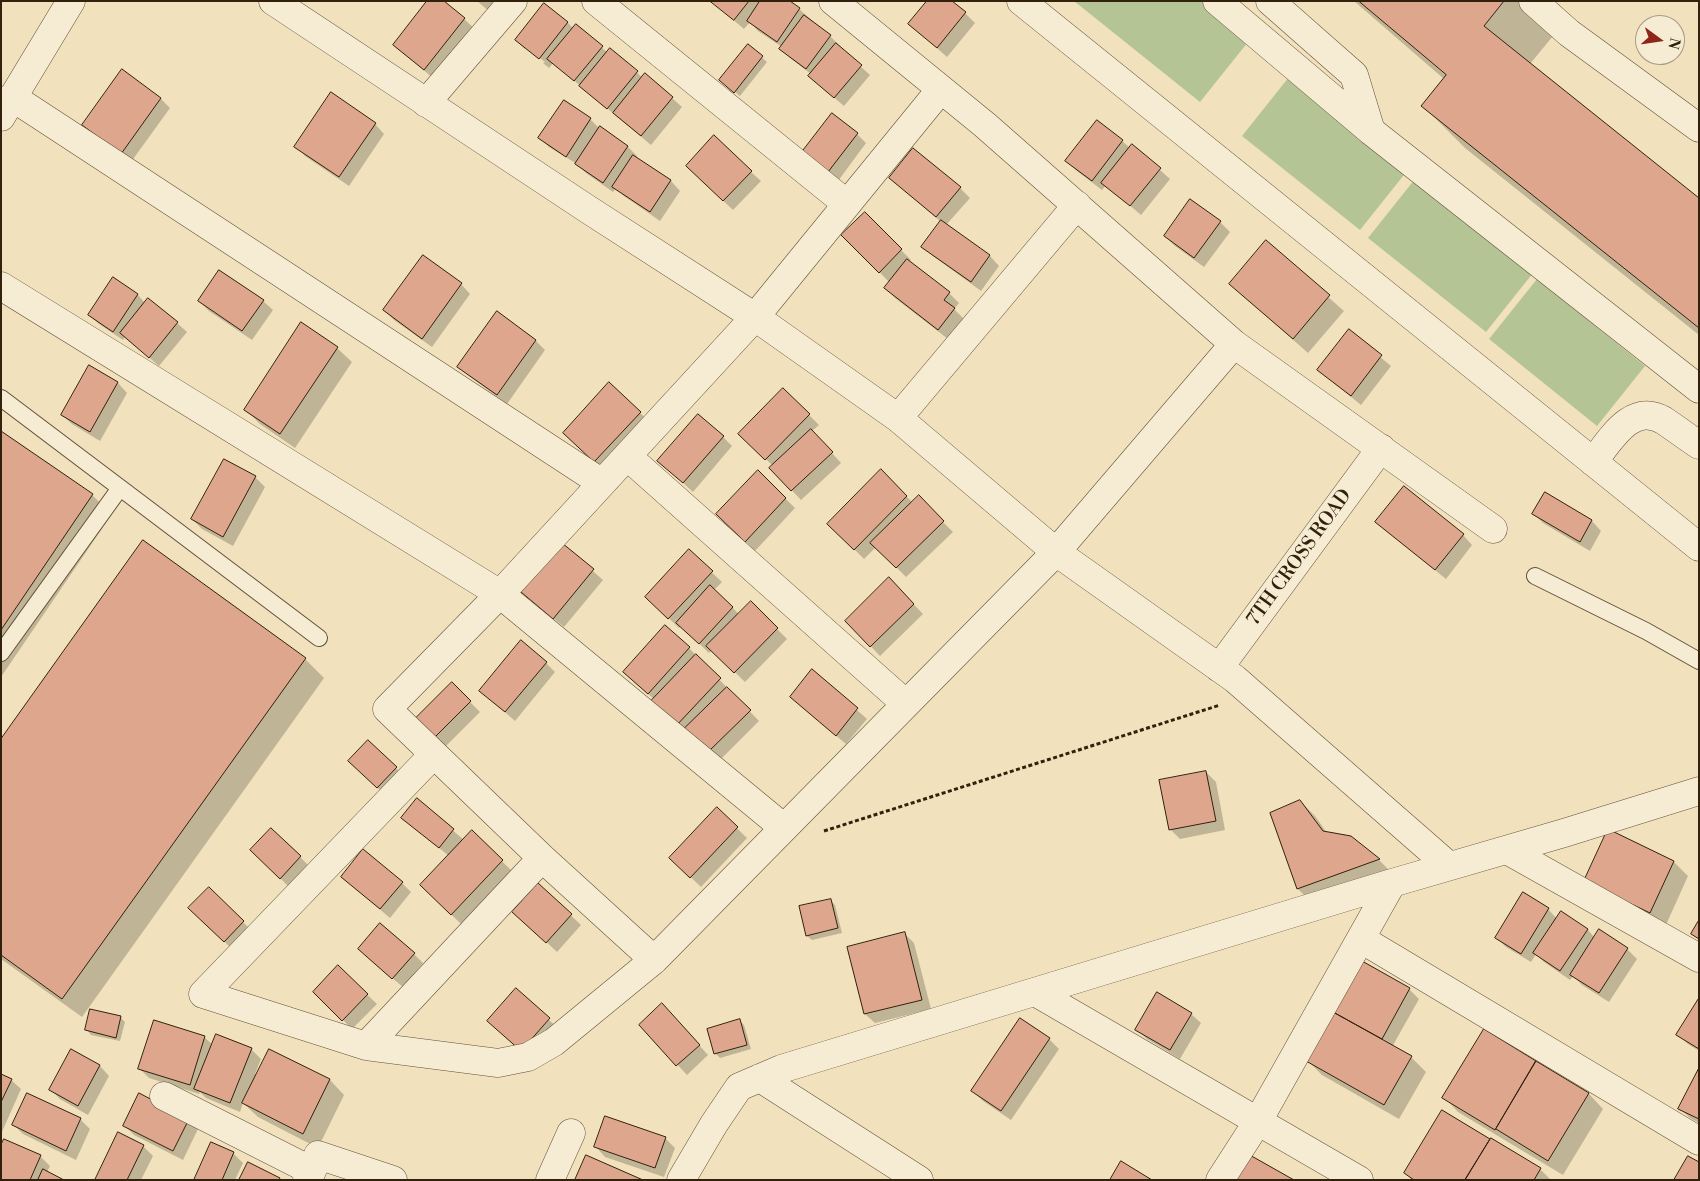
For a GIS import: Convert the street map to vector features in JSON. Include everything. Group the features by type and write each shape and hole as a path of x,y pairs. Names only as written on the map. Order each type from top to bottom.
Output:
{"street":[{"path":"71,1 7,107 602,483"},
{"path":"273,1 755,317 898,418 1056,552 1235,679 1449,866"},
{"path":"426,103 513,1"},
{"path":"596,1 847,204"},
{"path":"833,1 985,124 1234,344 1493,529"},
{"path":"1021,1 1699,547"},
{"path":"1217,1 1371,130 1699,389"},
{"path":"1270,1 1354,75 1371,130"},
{"path":"1533,1 1569,33 1699,128"},
{"path":"654,960 542,858 387,709 500,594 755,317 941,89"},
{"path":"898,418 1077,205"},
{"path":"1,286 500,594 784,828"},
{"path":"434,754 203,994 366,1046 498,1063 528,1057 554,1042 654,960 1056,552 1234,344"},
{"path":"1593,462 1622,425 1638,417 1646,416 1662,420 1699,445"},
{"name":"7TH CROSS ROAD","path":"1219,668 1381,448"},
{"path":"627,456 906,704"},
{"path":"680,1180 738,1087 781,1069 1392,883 1507,850 1699,790"},
{"path":"1507,850 1699,958"},
{"path":"366,1046 542,858"},
{"path":"1220,1180 1258,1121 1392,883"},
{"path":"1361,939 1699,1141"},
{"path":"1035,992 1359,1180"},
{"path":"760,1078 919,1180"},
{"path":"164,1096 309,1175 318,1155 393,1180"},
{"path":"550,1180 571,1133"}],"lane":[{"path":"1,398 319,638"},
{"path":"1,653 120,488"},
{"path":"1534,576 1646,632 1699,661"}],"path":[{"path":"819,832 1252,694"}],"green space":[{"path":"1074,1 1208,1 1252,37 1200,102"},
{"path":"1289,77 1407,171 1360,230 1242,136"},
{"path":"1415,179 1533,273 1486,332 1368,238"},
{"path":"1537,279 1645,366 1597,426 1489,339"}],"building":[{"path":"427,1 444,1 465,18 424,70 393,45"},
{"path":"710,1 749,1 734,20"},
{"path":"760,1 790,1 800,8 777,42 747,21"},
{"path":"927,1 952,1 966,12 937,48 908,24"},
{"path":"1359,1 1504,1 1484,26 1699,198 1699,328 1421,106 1446,75"},
{"path":"544,3 568,22 539,59 515,40"},
{"path":"804,15 831,35 806,69 779,49"},
{"path":"576,24 603,46 574,81 547,59"},
{"path":"836,43 862,65 834,98 808,76"},
{"path":"748,44 763,56 734,93 719,80"},
{"path":"610,48 638,71 607,109 579,86"},
{"path":"122,69 161,98 121,154 82,125"},
{"path":"645,73 673,97 641,136 613,113"},
{"path":"331,92 376,123 339,177 294,147"},
{"path":"564,100 591,118 566,157 538,138"},
{"path":"832,113 858,133 828,172 802,152"},
{"path":"1097,120 1123,140 1092,181 1065,161"},
{"path":"600,126 628,146 603,183 575,164"},
{"path":"714,135 752,171 723,201 686,166"},
{"path":"1132,144 1161,168 1130,206 1101,183"},
{"path":"913,148 961,187 936,217 889,178"},
{"path":"633,155 671,180 650,212 612,187"},
{"path":"1190,199 1221,221 1194,258 1164,236"},
{"path":"865,212 902,249 879,273 841,235"},
{"path":"941,220 990,255 971,282 921,247"},
{"path":"1266,240 1330,295 1293,339 1229,284"},
{"path":"423,255 462,283 422,339 383,310"},
{"path":"907,259 950,292 944,300 955,308 938,330 884,288"},
{"path":"219,270 264,300 242,331 198,301"},
{"path":"113,277 138,294 113,332 88,315"},
{"path":"148,298 178,322 149,358 120,333"},
{"path":"497,311 536,340 497,395 457,367"},
{"path":"301,322 338,347 280,434 244,410"},
{"path":"1349,329 1382,355 1351,396 1317,370"},
{"path":"89,365 118,382 90,432 61,415"},
{"path":"609,382 641,412 594,462 563,433"},
{"path":"783,388 810,414 765,460 738,434"},
{"path":"698,414 724,436 683,483 657,461"},
{"path":"811,429 833,452 791,491 769,468"},
{"path":"1,431 93,494 1,630"},
{"path":"224,459 256,476 223,537 191,519"},
{"path":"881,469 907,496 854,550 827,524"},
{"path":"758,470 786,498 745,542 716,514"},
{"path":"1404,486 1464,534 1435,570 1375,522"},
{"path":"1545,492 1592,520 1580,542 1532,514"},
{"path":"919,495 944,521 896,568 870,543"},
{"path":"143,540 306,658 62,999 1,955 1,739"},
{"path":"562,543 594,569 553,619 521,592"},
{"path":"689,549 713,571 668,619 645,597"},
{"path":"889,577 914,604 870,647 845,621"},
{"path":"710,585 733,607 699,644 676,623"},
{"path":"751,601 778,628 734,673 706,646"},
{"path":"665,625 690,647 648,694 623,672"},
{"path":"521,640 547,662 505,712 479,691"},
{"path":"696,654 721,678 675,727 650,702"},
{"path":"812,669 858,708 836,736 790,697"},
{"path":"452,682 471,701 432,740 413,721"},
{"path":"727,687 751,710 707,753 684,729"},
{"path":"368,740 397,767 377,788 348,761"},
{"path":"1206,771 1216,821 1169,830 1159,780"},
{"path":"417,798 454,829 439,848 401,818"},
{"path":"1300,800 1323,831 1351,836 1380,859 1297,889 1270,813"},
{"path":"717,807 738,827 690,878 669,858"},
{"path":"271,828 301,856 280,879 250,850"},
{"path":"1608,829 1674,861 1650,913 1584,881"},
{"path":"472,830 503,860 451,915 420,885"},
{"path":"363,849 403,882 380,909 341,877"},
{"path":"538,883 572,914 546,943 512,912"},
{"path":"209,887 244,921 224,942 188,908"},
{"path":"1523,892 1549,908 1521,954 1495,938"},
{"path":"831,899 838,928 806,936 799,906"},
{"path":"1561,911 1588,929 1560,971 1533,953"},
{"path":"1699,920 1699,939 1691,934"},
{"path":"380,923 415,953 392,979 358,949"},
{"path":"1599,929 1628,948 1599,993 1570,975"},
{"path":"905,932 922,1000 864,1014 847,947"},
{"path":"1362,961 1410,988 1382,1039 1333,1012"},
{"path":"338,965 368,994 342,1021 313,992"},
{"path":"516,988 550,1018 521,1051 487,1021"},
{"path":"1157,992 1192,1013 1170,1050 1135,1030"},
{"path":"1699,998 1699,1049 1676,1035"},
{"path":"662,1003 700,1045 676,1066 639,1025"},
{"path":"90,1009 121,1016 116,1038 85,1030"},
{"path":"1333,1012 1412,1056 1384,1105 1306,1061"},
{"path":"1020,1018 1050,1038 1001,1111 971,1091"},
{"path":"740,1019 747,1045 714,1054 707,1029"},
{"path":"154,1020 205,1036 190,1085 138,1069"},
{"path":"1484,1029 1536,1061 1495,1130 1442,1098"},
{"path":"216,1034 252,1048 230,1103 194,1089"},
{"path":"71,1049 100,1065 78,1106 49,1090"},
{"path":"269,1049 330,1079 303,1134 242,1103"},
{"path":"1536,1061 1589,1093 1548,1161 1496,1129"},
{"path":"1699,1068 1699,1119 1678,1109"},
{"path":"1,1074 12,1079 1,1102"},
{"path":"27,1093 81,1118 66,1151 12,1125"},
{"path":"139,1093 189,1119 173,1151 123,1126"},
{"path":"1442,1110 1490,1139 1465,1180 1414,1180 1404,1173"},
{"path":"605,1116 666,1137 655,1168 594,1147"},
{"path":"118,1132 144,1145 127,1180 95,1180"},
{"path":"1491,1138 1541,1168 1534,1180 1465,1180"},
{"path":"4,1139 41,1155 30,1180 1,1180 1,1145"},
{"path":"211,1142 234,1152 222,1180 194,1180"},
{"path":"1248,1154 1294,1180 1234,1180"},
{"path":"586,1155 643,1180 575,1180"},
{"path":"1688,1156 1699,1162 1699,1180 1674,1180"},
{"path":"1121,1161 1152,1180 1110,1180"},
{"path":"248,1162 280,1178 279,1180 239,1180"},
{"path":"43,1169 64,1180 38,1180"}]}
